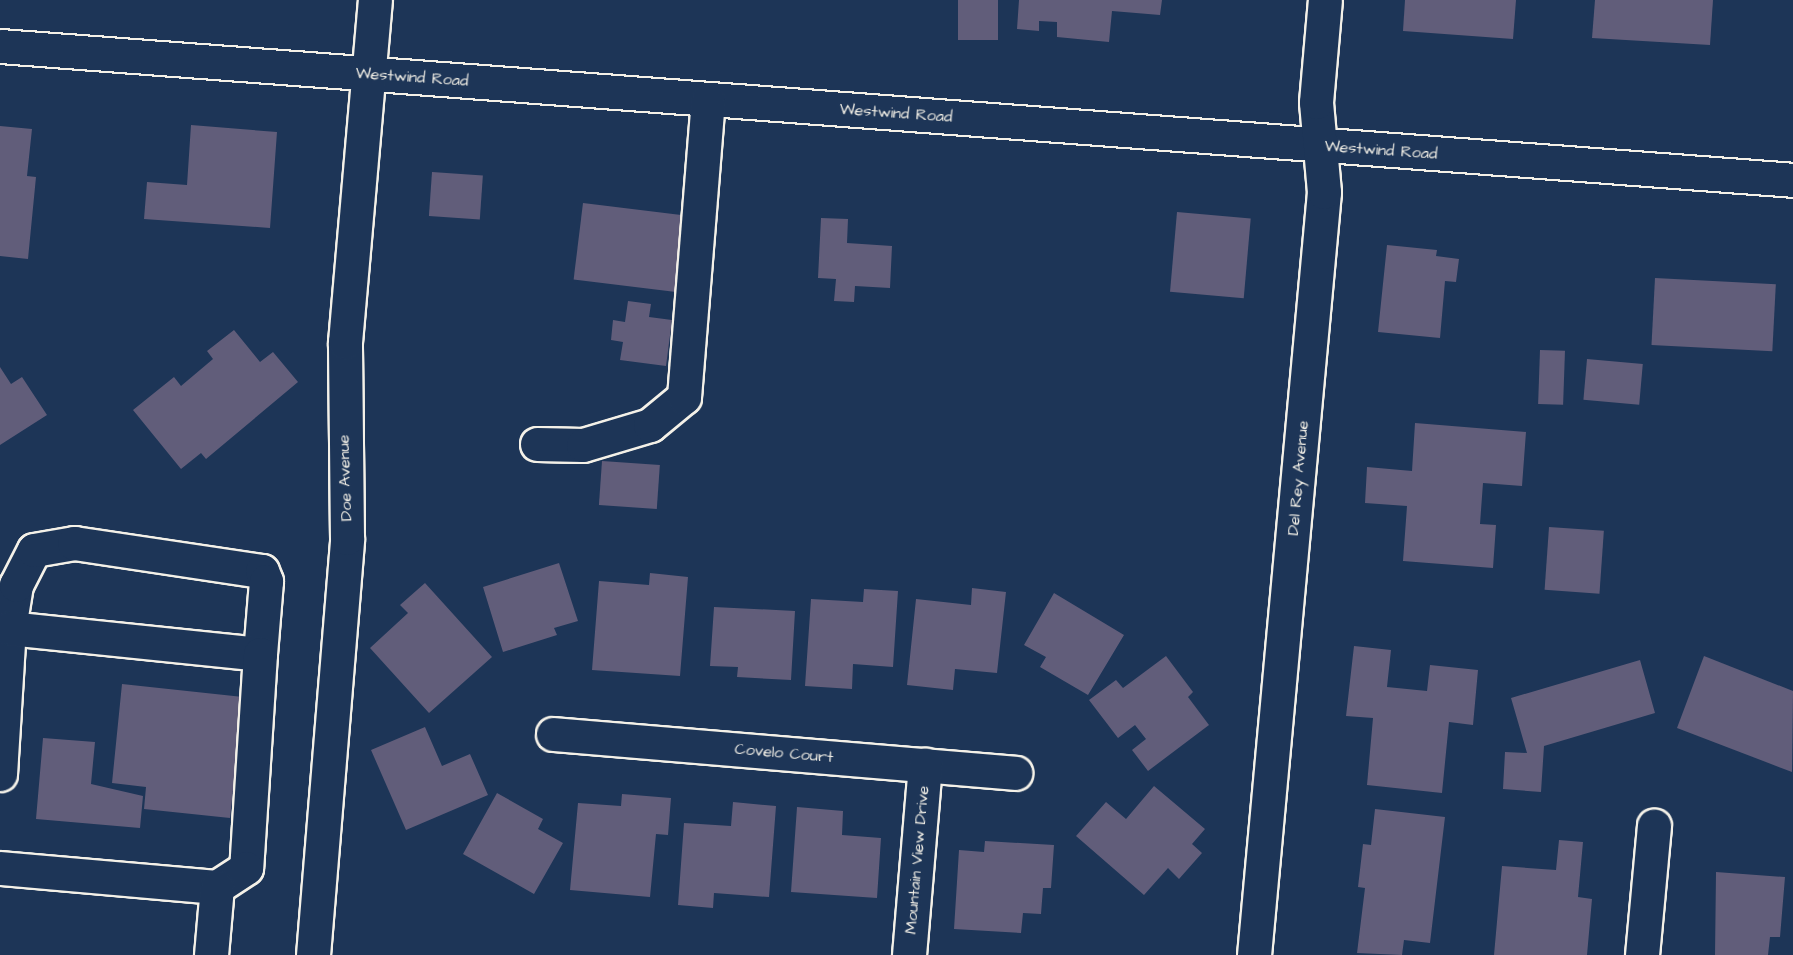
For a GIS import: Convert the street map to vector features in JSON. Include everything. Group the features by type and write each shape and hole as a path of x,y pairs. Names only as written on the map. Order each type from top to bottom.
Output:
{"street":[{"name":"Doe Avenue","path":"313,955 347,538 345,342 375,0"},
{"name":"Del Rey Avenue","path":"1254,955 1324,192 1316,102 1325,0"},
{"name":"Westwind Road","path":"0,46 1793,180"},
{"path":"537,444 583,445 650,425 684,397 708,100"},
{"path":"0,774 9,628 16,585 34,550 74,543 262,571 266,581 246,868 218,887 0,868"},
{"path":"9,628 260,654"},
{"name":"Covelo Court","path":"552,734 1015,773"},
{"name":"Mountain View Drive","path":"909,955 925,765"},
{"path":"1642,955 1654,826"},
{"path":"211,955 218,887"}],"building":[{"path":"958,0 998,0 998,40 958,40"},
{"path":"1019,0 1162,0 1160,15 1112,11 1109,42 1057,37 1057,22 1039,21 1039,31 1017,29"},
{"path":"1405,0 1516,0 1513,39 1403,31"},
{"path":"1595,0 1713,0 1710,45 1592,38"},
{"path":"191,125 277,132 270,228 144,219 147,182 187,185"},
{"path":"0,126 32,129 27,176 36,177 28,259 0,256"},
{"path":"432,172 483,176 480,219 429,216"},
{"path":"583,203 685,216 676,292 574,279"},
{"path":"1177,212 1251,218 1244,298 1170,292"},
{"path":"821,218 848,219 847,243 892,246 890,288 855,286 854,302 834,301 836,279 818,278"},
{"path":"1387,245 1437,250 1436,256 1459,259 1456,282 1445,281 1440,338 1378,332"},
{"path":"1655,278 1776,284 1772,351 1651,345"},
{"path":"628,301 651,304 649,317 672,320 666,366 620,360 623,342 611,340 613,320 625,322"},
{"path":"234,330 260,362 273,352 298,382 206,459 201,453 181,469 133,410 174,377 181,386 213,359 207,351"},
{"path":"1540,350 1565,351 1563,405 1538,404"},
{"path":"1587,359 1643,364 1639,405 1583,400"},
{"path":"0,367 11,384 22,377 47,415 0,445"},
{"path":"1415,423 1526,432 1522,486 1483,483 1480,524 1496,525 1493,568 1403,561 1407,506 1365,503 1367,467 1412,471"},
{"path":"602,461 660,465 657,509 599,505"},
{"path":"1549,527 1604,531 1599,594 1545,590"},
{"path":"559,563 578,621 554,628 557,635 503,652 483,587"},
{"path":"650,573 688,577 680,676 592,670 599,581 649,585"},
{"path":"425,583 492,657 429,713 370,648 408,613 400,605"},
{"path":"972,588 1006,592 997,673 955,669 953,690 907,685 916,599 971,605"},
{"path":"864,589 898,591 893,667 853,664 852,689 805,686 811,599 863,602"},
{"path":"1054,593 1124,635 1088,695 1040,667 1046,657 1024,645"},
{"path":"714,607 795,611 791,680 737,677 738,667 710,666"},
{"path":"1354,646 1391,650 1387,687 1427,691 1430,665 1478,670 1473,725 1449,722 1442,793 1367,785 1373,718 1346,716"},
{"path":"1166,656 1193,692 1188,697 1209,725 1148,771 1132,750 1146,739 1135,725 1118,738 1089,700 1116,680 1123,688"},
{"path":"1704,656 1793,691 1792,772 1677,728"},
{"path":"1640,660 1655,713 1544,746 1541,792 1503,789 1505,752 1527,753 1511,698"},
{"path":"122,684 243,697 230,818 144,809 146,787 112,783"},
{"path":"425,727 442,766 470,754 488,795 406,830 371,750"},
{"path":"43,738 95,742 91,784 143,796 140,828 36,819"},
{"path":"1154,786 1205,829 1192,844 1202,853 1179,879 1168,868 1144,895 1076,836 1106,802 1126,819"},
{"path":"497,793 543,819 538,829 563,843 534,894 463,854"},
{"path":"622,794 671,798 668,835 656,834 650,897 570,890 578,803 621,806"},
{"path":"733,802 776,806 769,897 714,893 713,908 678,905 684,823 731,826"},
{"path":"797,807 843,811 842,835 881,838 877,898 791,892"},
{"path":"1375,809 1445,817 1430,943 1404,940 1402,955 1357,953 1365,888 1358,887 1363,844 1371,845"},
{"path":"1559,840 1583,842 1578,897 1592,899 1587,955 1494,955 1502,866 1556,870"},
{"path":"985,841 1054,845 1051,888 1043,888 1041,914 1023,913 1021,933 954,929 959,850 984,852"},
{"path":"1716,872 1785,877 1780,937 1770,937 1768,955 1715,955"}]}
